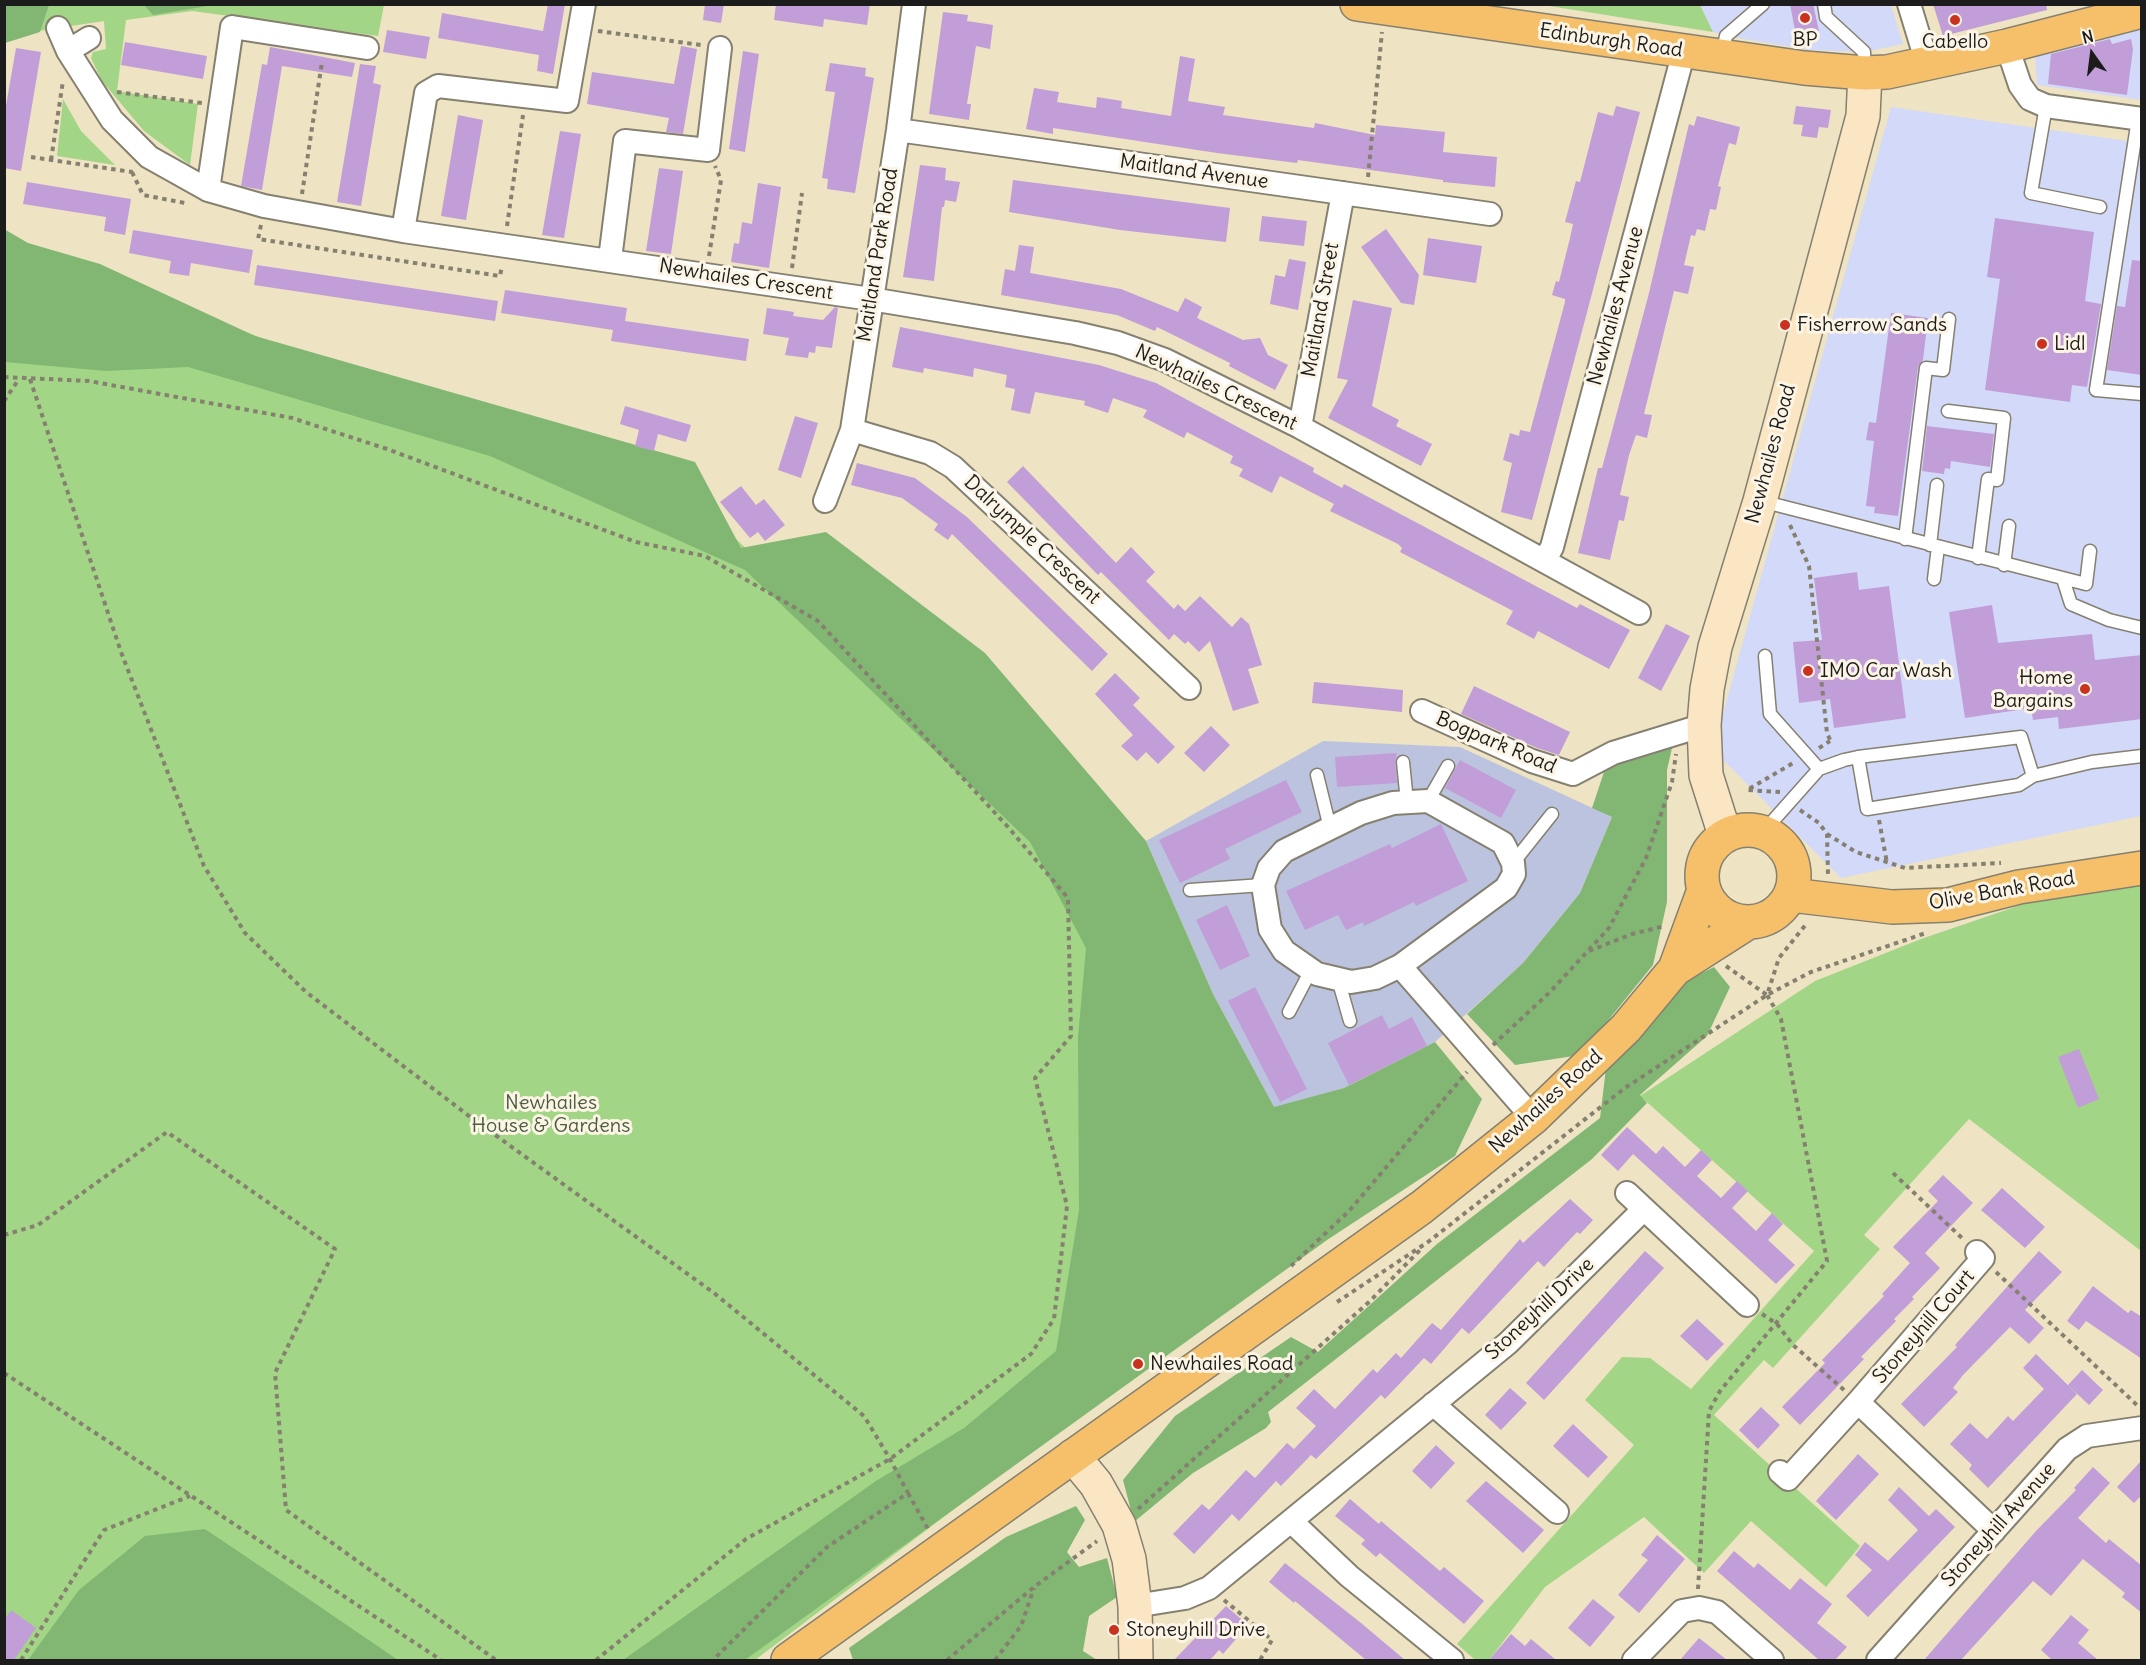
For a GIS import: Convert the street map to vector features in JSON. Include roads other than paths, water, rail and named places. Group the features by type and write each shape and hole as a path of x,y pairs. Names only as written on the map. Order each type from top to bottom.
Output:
{"main road":[{"name":"Edinburgh Road","path":"1371,7 1436,10 1684,51 1865,73 1887,72 2007,46 2142,11"},
{"name":"Newhailes Road","path":"788,1660 1422,1207 1533,1118 1626,1028 1696,942 1704,890 1702,875 1705,859 1713,845 1725,835 1706,776 1704,725 1707,689 1715,647 1773,504 1863,116 1865,73"},
{"path":"1696,942 1773,915 1791,896 1795,880 1791,858 1777,839 1763,832 1746,830 1725,835"},
{"name":"Olive Bank Road","path":"1791,896 1892,907 1948,905 2019,887 2142,868"},
{"path":"1704,890 1720,913 1733,920 1747,923"},
{"path":"1073,1456 1096,1484 1119,1525 1129,1559 1135,1606 1136,1660"}],"street":[{"path":"403,231 426,93 438,86 567,101 584,4"},
{"name":"Maitland Park Road","path":"825,501 852,430 898,130 914,4"},
{"path":"1909,4 1927,63"},
{"path":"208,190 232,27 367,48"},
{"name":"Newhailes Crescent","path":"58,28 68,51 112,120 149,157 208,190 299,212 403,231 610,259 871,299 1075,333 1118,343 1165,360 1300,427 1639,613"},
{"path":"68,51 89,38"},
{"path":"2007,46 2020,85 2030,99 2046,106 2140,119"},
{"path":"610,259 625,141 708,150 720,48"},
{"name":"Newhailes Avenue","path":"1545,560 1552,547 1684,51"},
{"name":"Maitland Avenue","path":"898,130 1490,214"},
{"name":"Maitland Street","path":"1300,427 1343,193"},
{"name":"Dalrymple Crescent","path":"852,430 930,453 953,467 1189,688"},
{"name":"Bogpark Road","path":"1422,711 1532,761 1573,774 1613,753 1704,725"},
{"path":"1418,802 1503,843 1513,864 1514,874 1506,888 1400,966 1375,978 1351,982 1338,979 1311,970 1284,951 1270,929 1263,885 1269,867 1284,851 1360,813 1393,803 1418,802"},
{"path":"1400,966 1533,1118"},
{"path":"1627,1193 1747,1305"},
{"name":"Stoneyhill Drive","path":"1135,1606 1185,1598 1209,1588 1509,1343 1644,1209"},
{"name":"Stoneyhill Court","path":"1780,1472 1788,1479 1858,1402 1980,1255"},
{"name":"Stoneyhill Court","path":"1858,1402 1994,1531"},
{"path":"1433,1404 1557,1512"},
{"name":"Stoneyhill Avenue","path":"1878,1660 2067,1449 2086,1436 2142,1428"},
{"path":"1292,1522 1349,1576 1452,1660"},
{"path":"1624,1660 1682,1611 1699,1608 1717,1612 1773,1660"}],"lane":[{"path":"1722,56 1726,36 1763,4"},
{"path":"1824,4 1826,16 1864,52 1865,73"},
{"path":"2046,106 2031,193 2100,207"},
{"path":"2140,119 2096,390 2142,394"},
{"path":"1905,539 1926,368 1943,370 1949,320"},
{"path":"1948,411 2004,418 1996,480 1988,479 1978,558"},
{"path":"1934,579 1937,485"},
{"path":"1773,504 2004,565 2086,584 2090,551"},
{"path":"2004,565 2009,526"},
{"path":"2063,579 2071,604 2109,620 2142,628"},
{"path":"1765,656 1770,714 1819,769"},
{"path":"1763,832 1819,769 1858,758 2021,737 2032,776"},
{"path":"1858,758 1867,809 2019,785 2032,776 2092,762 2142,756"},
{"path":"1404,762 1418,802"},
{"path":"1418,802 1448,766"},
{"path":"1317,775 1330,828"},
{"path":"1513,864 1552,814"},
{"path":"1190,890 1263,885"},
{"path":"1290,1012 1311,970"},
{"path":"1338,979 1350,1021"}],"place":[{"name":"BP","path":"1805,18"},
{"name":"Cabello","path":"1955,20"},
{"name":"Fisherrow Sands","path":"1785,325"},
{"name":"Lidl","path":"2042,344"},
{"name":"IMO Car Wash","path":"1808,671"},
{"name":"Home Bargains","path":"2085,689"},
{"name":"Newhailes Road","path":"1138,1364"},
{"name":"Stoneyhill Drive","path":"1114,1630"}],"park label":[{"name":"Newhailes House & Gardens","path":"551,1114"}]}
